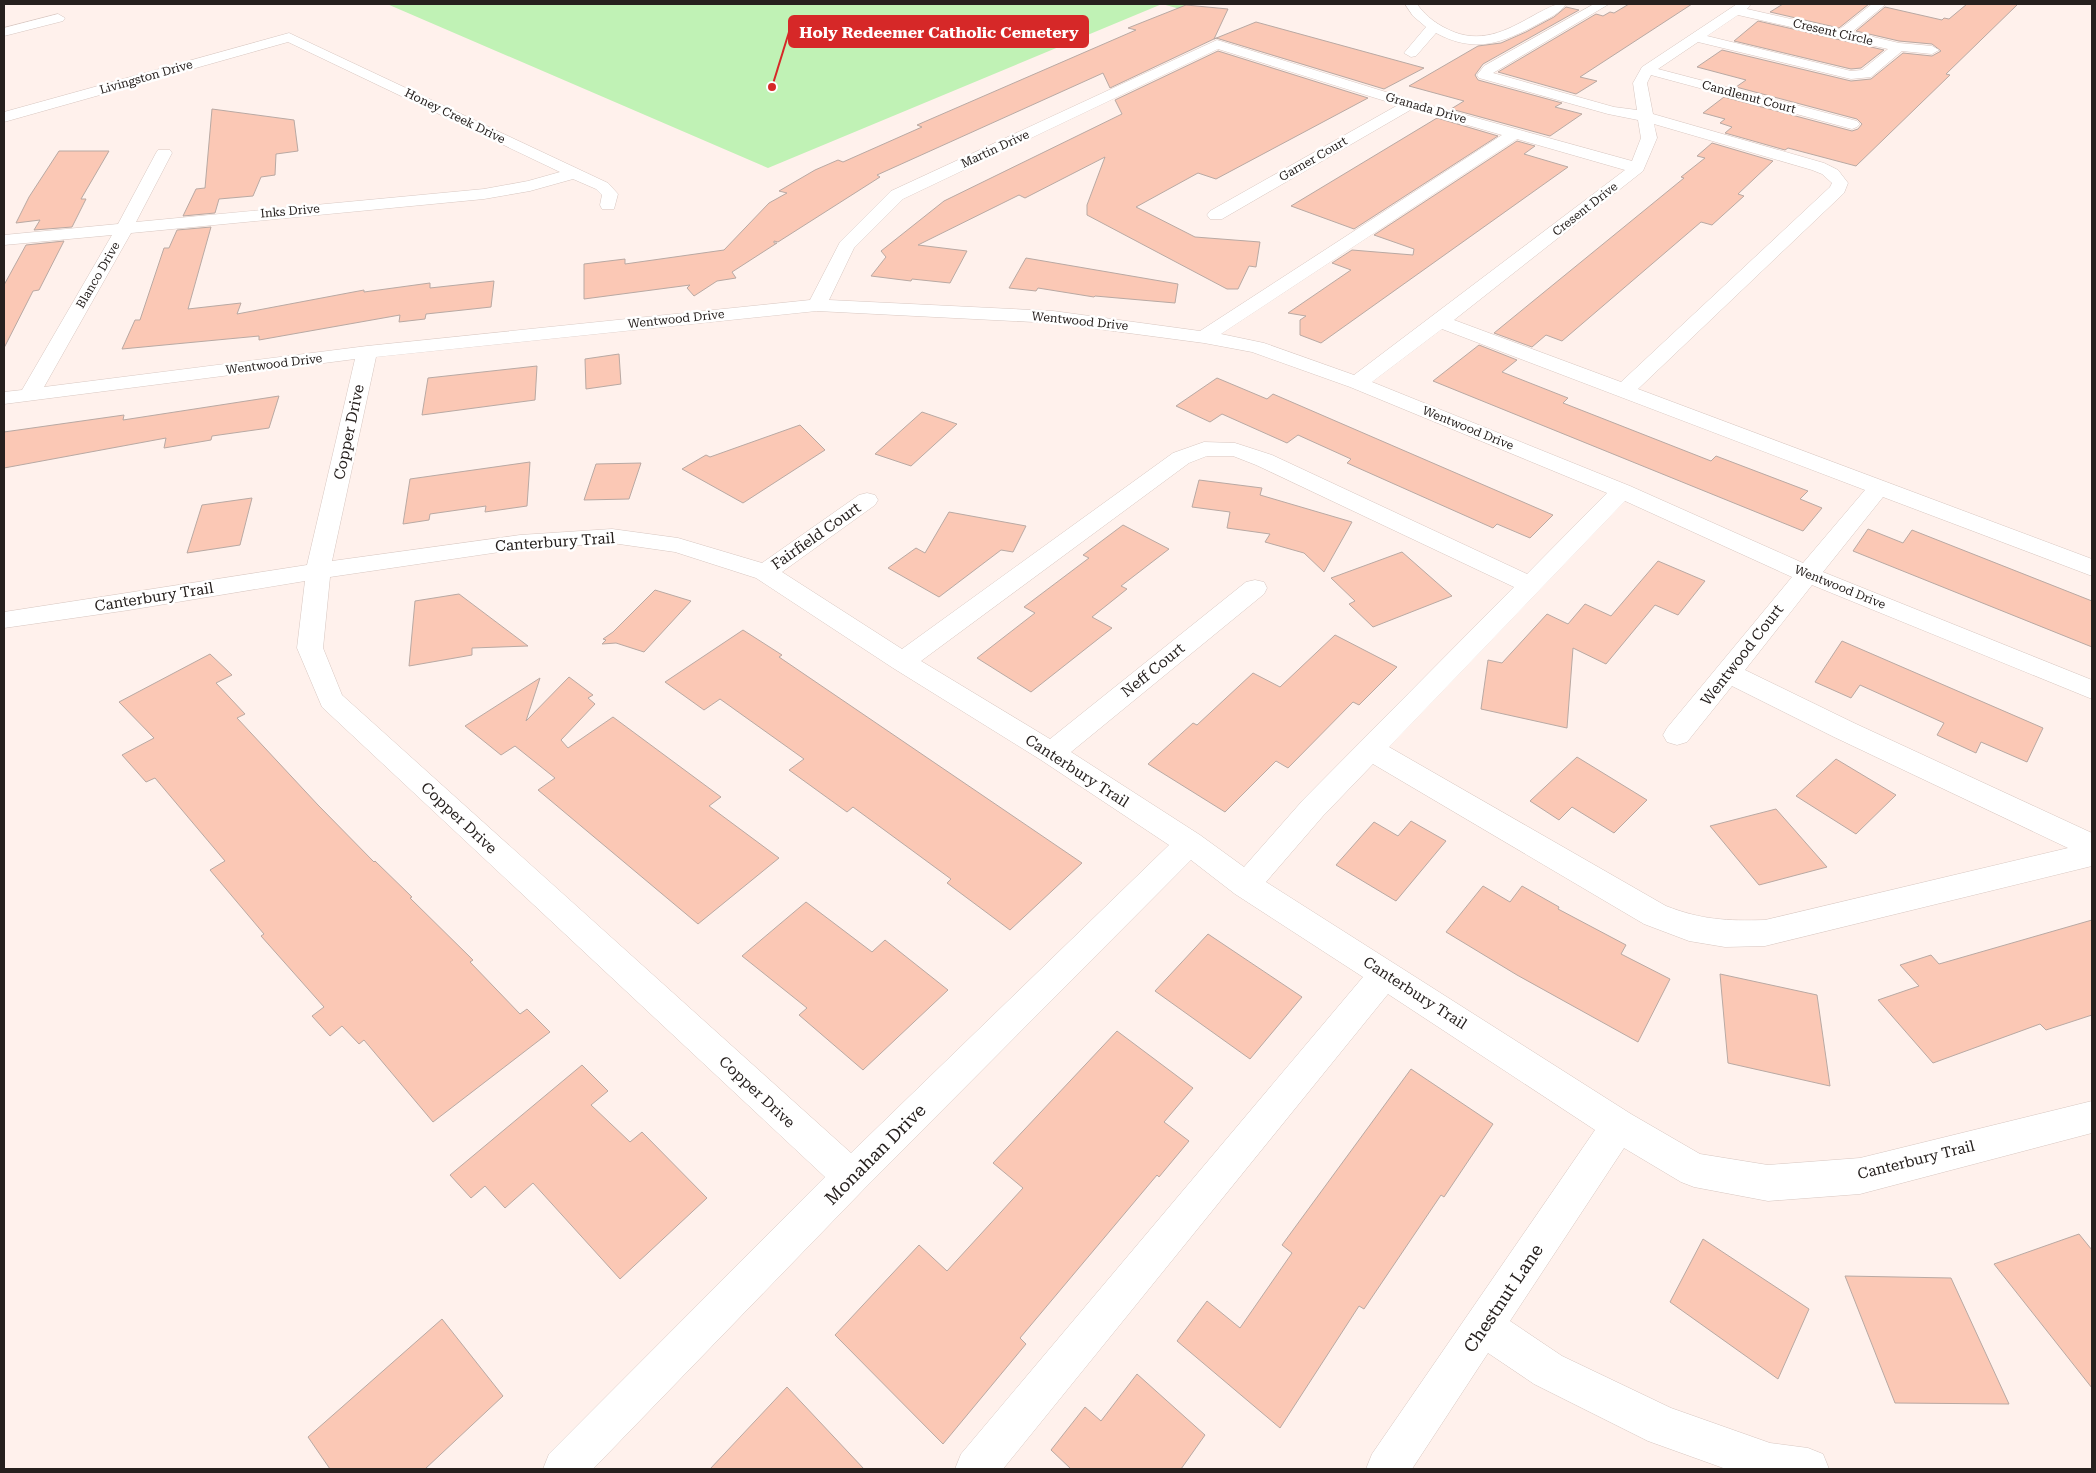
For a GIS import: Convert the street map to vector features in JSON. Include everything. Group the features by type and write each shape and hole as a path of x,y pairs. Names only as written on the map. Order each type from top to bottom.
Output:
{"street":[{"path":"1410,4 1433,28 1478,42 1493,39 1556,9 1560,4"},
{"path":"1603,4 1489,69 1484,75 1613,111 1644,116 1825,169 1835,174 1840,183 1838,189 1624,391"},
{"path":"1842,34 1880,4"},
{"path":"1637,168 1649,138 1640,84 1646,70 1740,7"},
{"name":"Cresent Circle","path":"1740,7 1899,47 1932,50"},
{"path":"4,32 58,18 41,9"},
{"path":"1411,54 1433,28"},
{"name":"Livingston Drive","path":"4,117 288,37"},
{"name":"Honey Creek Drive","path":"288,37 602,186 610,194 608,205"},
{"path":"1694,37 1851,75 1866,74 1899,47"},
{"name":"Granada Drive","path":"1217,44 1410,104 1637,168"},
{"name":"Martin Drive","path":"817,304 846,246 897,195 1217,44"},
{"name":"Candlenut Court","path":"1646,70 1852,124"},
{"name":"Garner Court","path":"1216,215 1410,104"},
{"path":"1204,336 1514,134"},
{"name":"Blanco Drive","path":"29,395 124,228 164,153"},
{"name":"Cresent Drive","path":"1357,383 1637,168"},
{"name":"Inks Drive","path":"4,240 484,194 530,186 575,173"},
{"name":"Wentwood Drive","path":"4,398 367,352 817,304 1053,317 1204,336 1257,347 1357,383 1622,491 1806,574 2092,690"},
{"path":"1440,321 2092,568"},
{"name":"Copper Drive","path":"367,352 318,571 310,648 331,700 851,1177"},
{"path":"902,662 1181,458 1204,449 1234,450 1264,460 1529,585"},
{"name":"Wentwood Court","path":"1677,735 1729,673 1806,574 1879,488"},
{"path":"1246,885 1312,808 1371,750 1622,491"},
{"name":"Fairfield Court","path":"765,572 867,500"},
{"name":"Canterbury Trail","path":"4,620 318,571 520,542 612,536 678,545 765,572 902,662 1051,753 1190,843 1246,885 1619,1126 1694,1170 1768,1182 1860,1176 1944,1152 2092,1117"},
{"name":"Neff Court","path":"1051,753 1254,588"},
{"path":"1729,673 1844,730 2092,846"},
{"path":"1371,750 1655,915 1689,928 1725,934 1765,933 2092,854"},
{"name":"Monahan Drive","path":"580,1463 851,1177 1190,843"},
{"path":"976,1469 1385,974"},
{"name":"Chestnut Lane","path":"1387,1469 1619,1126"},
{"path":"1484,1327 1548,1370 1663,1426 1770,1464 1808,1469"}],"green space":[{"path":"387,4 1162,4 768,168"},
{"path":"1162,4 1192,4 1180,9"}],"building":[{"path":"1629,4 1692,4 1580,77 1597,81 1576,94 1498,72 1596,14 1603,16 1610,12 1614,13"},
{"path":"1783,4 1869,4 1839,28 1770,12"},
{"path":"1967,4 2018,4 1946,74 1950,75 1856,166 1788,148 1785,150 1725,133 1732,127 1720,123 1725,119 1703,113 1724,97 1852,131 1858,129 1862,124 1857,119 1736,87 1746,80 1697,67 1722,50 1851,81 1871,79 1903,53 1932,56 1941,51 1932,44 1899,41 1856,31 1885,7 1942,20 1944,18 1949,19"},
{"path":"1186,5 1228,9 1214,39 1110,88 1103,73 877,175 880,177 778,242 774,241 774,243 777,243 732,272 736,278 717,281 694,296 687,288 690,285 584,299 584,264 625,259 625,264 724,250 769,203 787,193 779,191 815,170 838,160 843,162 922,127 917,125 1136,30 1128,28"},
{"path":"1566,7 1579,10 1483,64 1475,75 1478,80 1562,103 1555,107 1582,114 1550,136 1451,109 1464,101 1409,86 1478,46 1501,43 1526,32 1554,17"},
{"path":"1758,21 1884,50 1861,68 1851,69 1734,41"},
{"path":"1256,22 1424,68 1384,89 1216,38"},
{"path":"1218,51 1368,98 1216,179 1198,173 1136,207 1195,237 1260,242 1256,267 1249,266 1238,289 1227,289 1087,215 1087,205 1105,157 1025,198 1019,195 918,245 967,251 950,283 871,276 886,257 881,251 944,201 1122,114 1115,100"},
{"path":"212,109 294,120 298,151 276,154 275,175 261,177 253,196 219,199 215,213 183,216 196,189 205,188"},
{"path":"1437,118 1498,136 1354,229 1291,206"},
{"path":"1517,141 1535,146 1524,154 1568,167 1321,343 1300,335 1300,320 1306,316 1288,313 1351,270 1332,263 1352,250 1413,255 1414,249 1374,235"},
{"path":"1712,143 1773,161 1738,194 1744,196 1712,225 1701,222 1562,341 1546,335 1532,347 1494,333 1684,178 1681,177 1705,158 1697,156"},
{"path":"59,151 109,151 81,199 86,199 72,227 34,230 40,220 16,223 29,197"},
{"path":"211,227 188,309 241,303 237,314 364,290 364,292 430,283 430,288 494,281 491,307 426,314 425,319 399,322 400,315 259,340 259,336 122,349 135,320 140,320 164,248 169,248 177,230"},
{"path":"64,241 39,290 33,291 4,348 4,285 26,245"},
{"path":"1026,258 1178,284 1175,303 1094,297 1038,288 1036,291 1009,288"},
{"path":"1479,345 1517,360 1502,372 1568,398 1563,403 1711,461 1716,456 1808,491 1800,499 1822,508 1803,531 1433,381"},
{"path":"619,354 621,384 586,389 585,359"},
{"path":"537,366 535,400 422,415 428,378"},
{"path":"1217,378 1267,399 1273,394 1553,515 1530,538 1497,524 1493,528 1347,463 1351,459 1298,435 1287,443 1222,414 1210,422 1176,406"},
{"path":"279,396 269,428 212,436 211,440 164,448 166,438 4,468 4,432 124,415 123,420"},
{"path":"922,412 957,424 911,466 875,454"},
{"path":"800,425 825,450 743,503 682,469 706,455 710,457"},
{"path":"530,462 527,506 485,512 486,506 430,514 429,520 403,524 410,479"},
{"path":"641,463 629,499 584,500 596,464"},
{"path":"1199,480 1262,488 1260,495 1352,522 1324,572 1304,553 1265,542 1270,534 1227,528 1230,512 1192,507"},
{"path":"252,498 240,545 187,553 202,505"},
{"path":"949,512 1026,526 1013,552 1001,550 939,597 888,568 916,548 925,553"},
{"path":"1123,525 1169,549 1121,586 1127,589 1092,617 1112,628 1031,692 977,658 1035,613 1024,607 1089,558 1083,555"},
{"path":"1868,529 1903,543 1912,530 2092,601 2092,647 1853,551"},
{"path":"1402,552 1452,596 1373,627 1349,604 1355,601 1331,578"},
{"path":"1658,561 1705,581 1678,615 1655,605 1606,664 1573,648 1567,728 1481,709 1488,660 1502,663 1547,614 1568,624 1585,604 1611,616"},
{"path":"655,590 691,601 644,652 616,643 602,644 606,640 603,639 613,632"},
{"path":"459,594 528,646 472,648 472,655 409,666 415,601"},
{"path":"743,630 782,655 779,657 1082,863 1010,930 947,883 951,879 853,807 847,812 789,770 804,759 720,699 704,710 665,682"},
{"path":"1335,635 1397,667 1359,705 1353,702 1288,768 1276,761 1225,812 1148,764 1193,723 1197,725 1253,673 1280,687"},
{"path":"1842,641 2043,728 2027,762 1981,742 1976,753 1937,735 1944,723 1860,685 1851,698 1815,682"},
{"path":"210,654 232,675 216,683 245,714 237,718 318,805 473,960 470,962 520,1014 527,1009 550,1032 433,1122 364,1040 359,1044 342,1026 330,1036 312,1016 324,1007 261,936 264,934 210,870 225,861 155,778 146,782 122,755 154,738 119,702"},
{"path":"569,677 593,695 588,698 595,704 561,740 568,748 613,717 721,797 709,806 779,858 698,924 538,790 555,778 515,746 501,755 465,726 540,678 526,721"},
{"path":"1577,757 1647,800 1614,833 1572,807 1559,820 1530,801"},
{"path":"1836,759 1896,795 1856,834 1796,796"},
{"path":"1776,809 1827,867 1759,885 1710,826"},
{"path":"1411,821 1446,841 1396,901 1336,865 1374,822 1398,836"},
{"path":"1483,886 1510,902 1522,886 1559,907 1558,909 1626,945 1621,954 1670,979 1638,1042 1517,975 1446,932"},
{"path":"806,902 872,952 885,940 948,990 863,1070 799,1015 807,1008 742,956"},
{"path":"2092,920 2092,1015 2046,1030 2040,1024 1933,1063 1878,1000 1919,986 1900,965 1931,955 1939,964"},
{"path":"1208,934 1302,997 1250,1059 1155,991"},
{"path":"1720,974 1817,995 1830,1086 1728,1063"},
{"path":"1117,1031 1193,1088 1164,1122 1189,1141 1159,1177 1157,1175 1020,1338 1026,1344 943,1444 835,1335 919,1245 947,1271 1023,1188 993,1163"},
{"path":"582,1065 608,1091 591,1105 630,1142 642,1132 707,1198 620,1279 533,1183 505,1208 485,1186 471,1198 450,1175"},
{"path":"1411,1069 1493,1124 1444,1197 1441,1195 1364,1309 1359,1306 1280,1428 1177,1341 1207,1301 1240,1328 1292,1253 1282,1245"},
{"path":"2079,1234 2092,1250 2092,1388 1994,1264"},
{"path":"1703,1239 1809,1309 1778,1379 1670,1302"},
{"path":"1845,1276 1951,1278 2009,1404 1895,1403"},
{"path":"442,1319 503,1396 425,1469 330,1469 308,1437"},
{"path":"1137,1374 1205,1435 1181,1469 1071,1469 1051,1450 1085,1407 1101,1421"},
{"path":"787,1387 864,1469 710,1469"}],"place":[{"name":"Holy Redeemer Catholic Cemetery","path":"772,87"}]}
